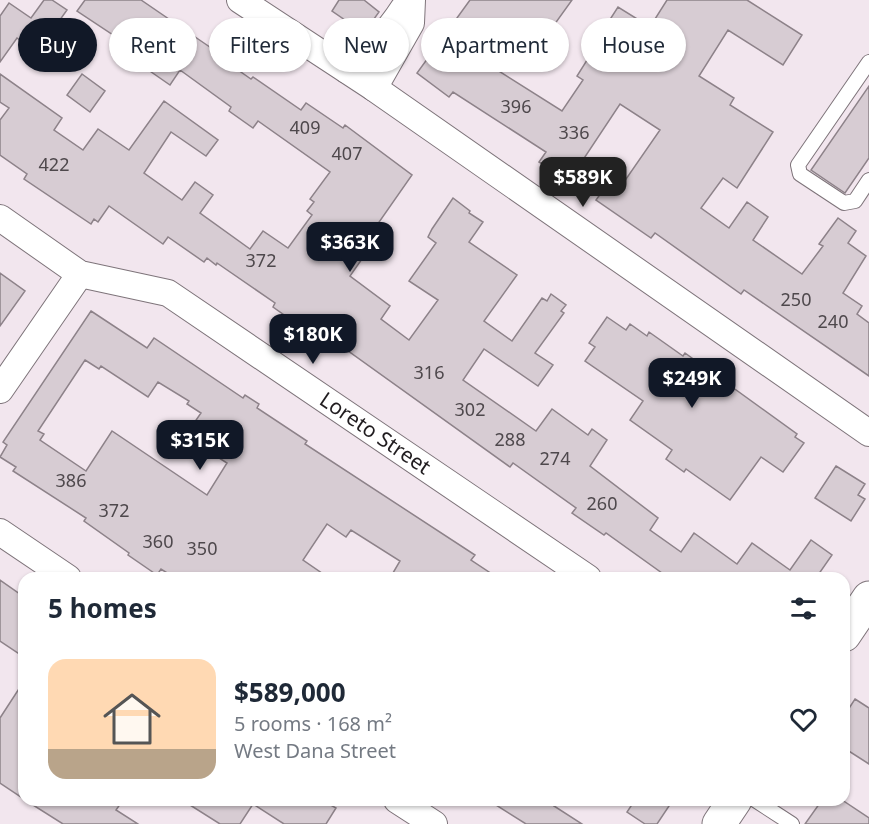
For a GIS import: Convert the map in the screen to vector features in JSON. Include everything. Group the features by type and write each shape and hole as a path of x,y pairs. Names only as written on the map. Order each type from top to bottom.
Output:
{"street":[{"path":"240,0 323,54"},
{"path":"398,18 410,0"},
{"path":"374,88 411,23 410,0"},
{"path":"350,72 869,433"},
{"name":"Loreto Street","path":"0,218 80,274 168,293 579,572"},
{"path":"0,390 80,274"},
{"path":"0,532 59,572"},
{"path":"850,626 869,598"},
{"path":"407,806 434,824"},
{"path":"719,824 731,806"}],"lane":[{"path":"869,62 798,165 800,174 844,203 855,201 869,180"},
{"path":"764,806 792,824"}],"building":[{"path":"44,0 52,0 67,10 61,18 31,18"},
{"path":"85,0 141,0 167,18 109,18 109,32 97,24 97,18 88,18 77,11"},
{"path":"339,0 364,0 379,12 375,18 342,18 332,11"},
{"path":"470,0 572,0 559,18 457,18"},
{"path":"667,0 747,0 802,35 783,65 728,30 699,76 734,98 730,105 773,132 737,188 723,178 701,208 729,228 747,202 768,217 753,240 802,274 823,246 819,244 838,218 856,231 848,243 866,256 843,293 862,306 857,314 869,323 869,376 744,290 741,294 655,233 651,238 596,200 614,175 624,182 660,130 620,104 577,169 568,162 559,175 539,162 546,152 453,92 449,97 417,73 421,67 421,72 500,72 562,111 583,80 577,76 581,70 581,72 686,72 686,18 656,18"},
{"path":"9,3 31,18 18,18 18,39 0,62 0,16"},
{"path":"618,7 636,18 611,18"},
{"path":"197,38 209,46 209,72 241,72 251,79 253,77 301,110 306,103 343,128 345,125 412,175 370,235 376,239 350,276 390,306 381,319 409,340 438,300 409,281 436,243 428,237 453,198 483,222 469,242 517,275 484,321 512,341 542,298 547,301 551,294 566,305 561,311 564,313 535,353 553,365 538,386 484,349 463,380 536,431 552,409 588,435 592,429 607,440 590,466 658,518 650,530 681,552 694,533 737,564 752,543 790,570 811,540 832,555 820,572 661,572 606,533 604,535 572,513 576,508 513,463 510,467 309,323 304,329 273,307 275,303 217,263 216,265 207,258 204,262 168,237 163,244 109,206 98,222 94,219 91,224 24,179 27,174 0,155 0,120 9,108 0,102 0,74 62,118 54,130 83,150 98,129 129,150 164,101 218,140 206,156 171,132 144,173 182,200 195,182 213,195 200,213 250,249 263,231 288,248 312,215 307,211 314,202 310,199 330,172 258,121 253,128 229,111 231,107 183,72 197,72"},
{"path":"151,72 179,72 170,85"},
{"path":"82,74 105,91 90,112 67,95"},
{"path":"869,86 869,158 845,193 811,170"},
{"path":"0,273 25,291 0,326"},
{"path":"91,311 147,348 154,338 243,398 245,395 259,404 257,408 307,441 305,444 475,555 471,560 489,572 394,572 400,561 351,530 346,537 327,524 303,560 320,572 166,572 161,569 159,572 153,572 84,521 86,518 13,471 16,467 0,457 7,445 3,442","holes":["85,360 99,369 101,366 148,397 158,382 189,401 187,404 201,413 185,436 227,463 207,495 112,431 86,471 40,440 44,434 38,431"]},
{"path":"607,317 626,330 630,324 647,336 649,332 683,356 685,353 797,434 795,437 804,443 783,472 761,457 730,500 686,469 684,472 666,459 672,450 630,420 643,401 585,361 595,347 589,343"},
{"path":"836,466 865,484 858,495 865,499 851,521 815,498"},
{"path":"0,580 18,593 18,653 0,641"},
{"path":"18,690 18,795 0,783 0,718"},
{"path":"855,699 869,708 869,764 850,752 850,707"},
{"path":"850,805 869,818 869,824 805,824 818,806"},
{"path":"34,806 119,806 116,810 138,824 63,824"},
{"path":"192,806 252,806 240,824 220,824"},
{"path":"256,806 332,806 336,808 326,824 284,824"},
{"path":"498,806 554,806 582,824 526,824"},
{"path":"631,806 669,806 657,824 645,824 627,812"}]}
